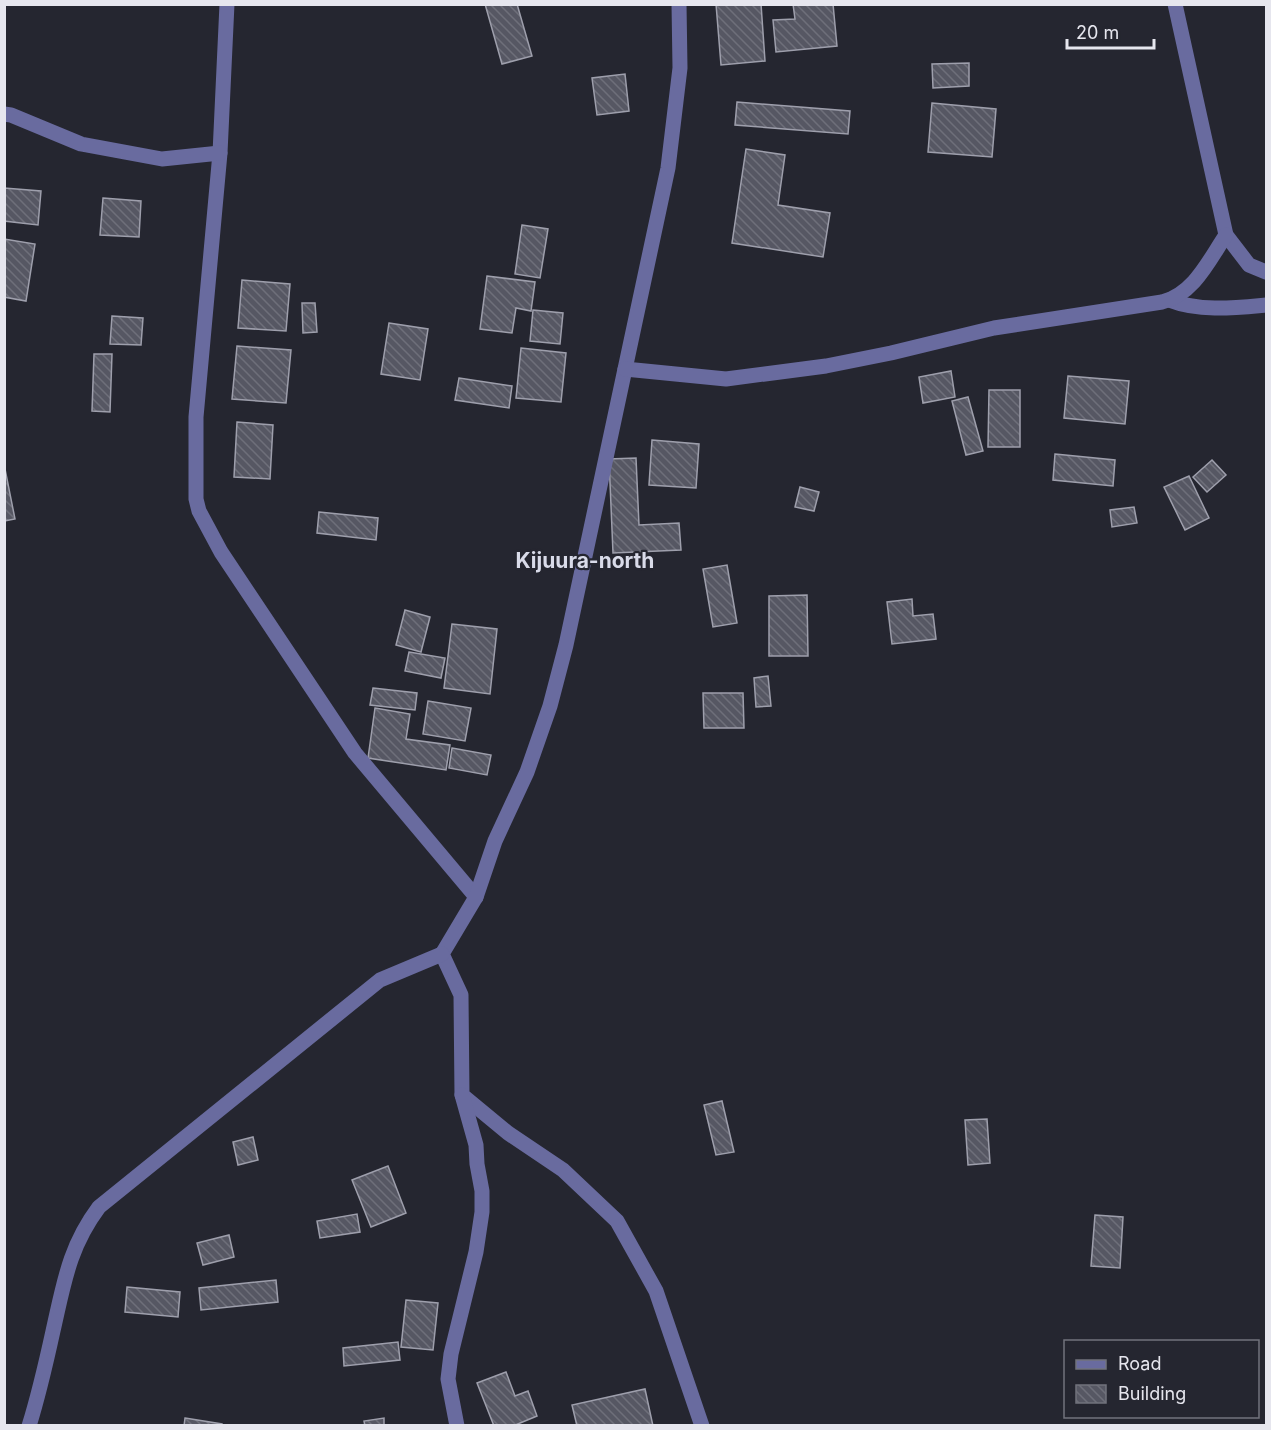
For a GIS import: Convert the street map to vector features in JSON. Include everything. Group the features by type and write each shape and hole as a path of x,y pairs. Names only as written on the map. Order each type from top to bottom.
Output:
{"street":[{"path":"227,4 220,153 196,417 196,500 199,511 220,552 355,753 476,897"},
{"path":"29,1425 41,1385 67,1269 77,1241 99,1207 380,980 442,954 476,897 495,842 527,772 550,706 566,645 668,168 680,68 680,4"},
{"path":"1175,4 1226,235 1249,265 1266,272"},
{"path":"4,114 81,144 162,159 220,153"},
{"path":"1169,300 1194,282 1226,235"},
{"path":"625,369 726,379 826,366 994,328 1169,300 1194,307 1266,305"},
{"path":"442,954 461,995 462,1095 476,1145 482,1191 482,1212 476,1252 463,1298 448,1379 451,1405 457,1425"},
{"path":"462,1095 508,1133 563,1170 617,1221 656,1291 702,1425"}],"building":[{"path":"485,4 517,4 532,56 502,64"},
{"path":"716,4 761,4 765,61 721,65"},
{"path":"793,4 833,4 837,46 776,52 773,20 795,19"},
{"path":"969,63 969,86 933,88 932,64"},
{"path":"625,74 629,111 597,115 592,78"},
{"path":"737,102 850,111 848,134 735,125"},
{"path":"932,103 996,109 992,157 928,152"},
{"path":"746,149 785,155 778,205 830,213 823,257 732,243"},
{"path":"4,188 41,191 38,225 4,221"},
{"path":"103,198 141,201 139,237 100,235"},
{"path":"522,225 548,229 540,278 515,274"},
{"path":"4,239 35,244 26,301 4,297"},
{"path":"487,276 535,282 531,311 516,308 512,333 480,329"},
{"path":"242,280 290,284 286,331 238,328"},
{"path":"302,303 315,303 317,332 303,333"},
{"path":"533,310 563,313 560,344 530,341"},
{"path":"112,316 143,318 141,345 110,344"},
{"path":"389,323 428,329 420,380 381,374"},
{"path":"237,346 291,350 286,403 232,399"},
{"path":"521,348 566,353 561,402 516,398"},
{"path":"94,354 112,354 110,412 92,411"},
{"path":"951,371 955,397 923,403 919,377"},
{"path":"1068,376 1129,381 1125,424 1064,418"},
{"path":"459,378 512,386 509,408 455,400"},
{"path":"989,390 1020,390 1020,447 988,447"},
{"path":"968,397 983,451 966,455 952,401"},
{"path":"237,422 273,425 270,479 234,477"},
{"path":"652,440 699,444 696,488 649,485"},
{"path":"1055,454 1115,460 1113,486 1053,480"},
{"path":"636,458 639,525 679,523 681,550 613,553 609,459"},
{"path":"1212,460 1226,475 1207,492 1193,477"},
{"path":"4,464 15,519 4,521"},
{"path":"1189,476 1209,518 1185,530 1164,487"},
{"path":"800,487 819,492 814,511 795,507"},
{"path":"1134,507 1137,523 1112,527 1110,510"},
{"path":"319,512 378,518 376,540 317,533"},
{"path":"727,565 737,623 713,627 703,569"},
{"path":"807,595 808,656 769,656 769,596"},
{"path":"912,599 913,616 933,614 936,639 892,644 887,602"},
{"path":"405,610 430,617 421,652 396,645"},
{"path":"452,624 497,629 490,694 444,688"},
{"path":"409,652 445,658 441,678 405,671"},
{"path":"768,676 771,706 756,707 754,678"},
{"path":"373,688 417,693 415,710 370,705"},
{"path":"703,693 743,693 744,728 704,728"},
{"path":"428,701 471,708 465,741 423,734"},
{"path":"375,708 410,714 406,739 450,745 446,770 368,758"},
{"path":"452,748 491,755 487,775 449,768"},
{"path":"722,1101 734,1152 716,1155 704,1105"},
{"path":"987,1119 990,1163 968,1165 965,1120"},
{"path":"253,1137 258,1160 238,1165 233,1142"},
{"path":"388,1166 406,1213 371,1227 352,1180"},
{"path":"357,1214 360,1232 320,1238 317,1221"},
{"path":"1095,1215 1123,1217 1120,1268 1091,1266"},
{"path":"229,1235 234,1257 203,1265 197,1243"},
{"path":"276,1280 278,1302 201,1310 199,1288"},
{"path":"127,1287 180,1292 178,1317 125,1312"},
{"path":"406,1300 438,1303 433,1350 401,1347"},
{"path":"398,1342 400,1360 344,1366 343,1348"},
{"path":"506,1372 515,1396 528,1391 537,1416 513,1426 494,1426 477,1383"},
{"path":"645,1389 653,1426 577,1426 572,1405"},
{"path":"185,1418 222,1424 222,1426 184,1426"},
{"path":"384,1418 384,1426 365,1426 364,1421"}],"district":[{"name":"Kijuura-north","path":"585,560"}]}
